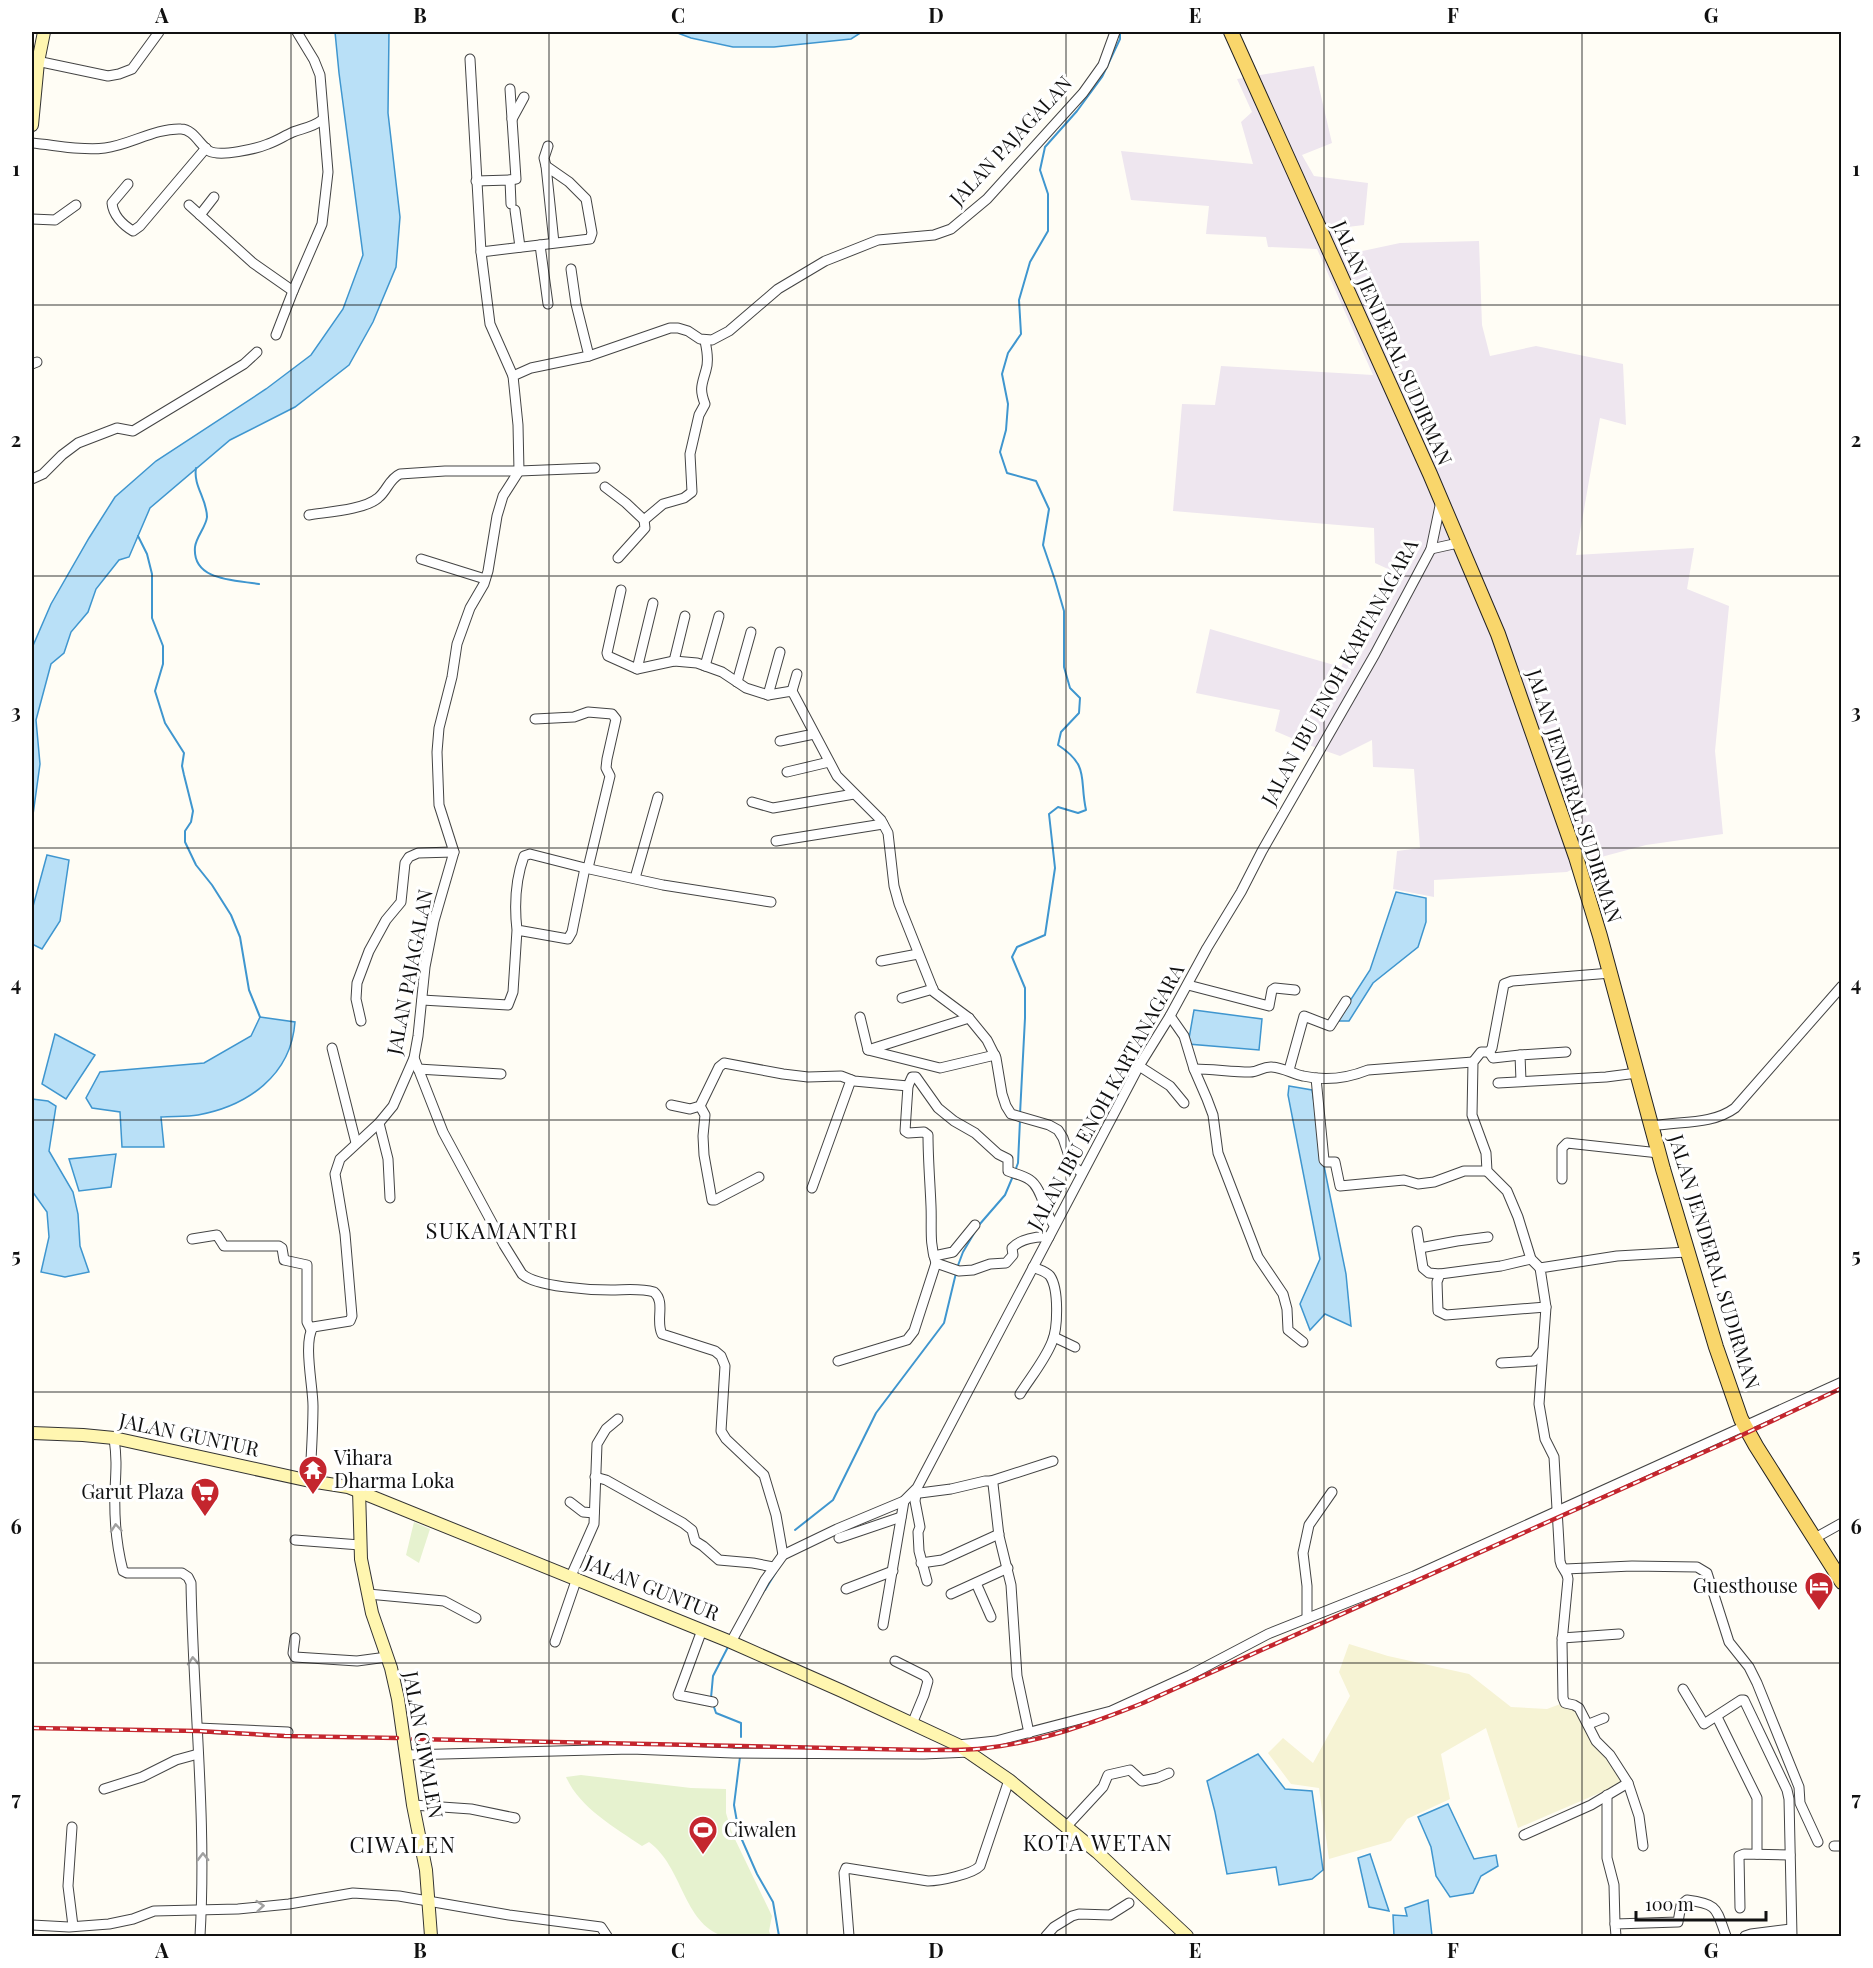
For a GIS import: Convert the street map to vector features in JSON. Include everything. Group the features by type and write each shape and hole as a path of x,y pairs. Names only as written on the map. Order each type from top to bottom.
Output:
{"main road":[{"name":"JALAN JENDERAL SUDIRMAN","path":"1231,32 1488,607 1524,704 1576,857 1611,973 1687,1251 1716,1347 1745,1426 1841,1582"}],"street":[{"path":"32,125 35,61 45,32"},
{"path":"35,61 108,76 120,74 132,69 159,32"},
{"path":"276,335 322,224 328,160 322,120 320,75 297,32"},
{"name":"JALAN PAJAGALAN","path":"705,341 729,331 778,289 825,261 878,240 934,235 951,229 987,199 1078,99 1103,65 1115,32"},
{"path":"361,1021 356,999 357,983 369,951 386,920 401,902 405,863 409,857 418,853 454,852 439,805 437,752 439,728 452,677 457,644 470,608 485,579 502,496 519,471 518,425 513,376 490,324 481,252 470,59"},
{"path":"476,181 516,179 510,89"},
{"path":"512,119 524,97"},
{"path":"32,143 107,148 165,131 182,129 189,131 212,152 221,153 269,144 293,132 313,127 322,120"},
{"path":"548,146 544,158 554,243"},
{"path":"128,184 112,203 112,207 122,223 133,231 140,226 206,148"},
{"path":"481,252 590,239 591,226 586,199 569,182 546,166"},
{"path":"510,180 520,247"},
{"path":"200,215 213,196"},
{"path":"189,205 253,263 293,291"},
{"path":"32,219 55,220 76,206"},
{"path":"540,245 548,304"},
{"path":"571,269 576,304 588,356"},
{"path":"513,376 531,368 588,356 646,334 670,328 688,331 705,341 707,361 701,393 705,404 699,415 690,454 692,492 684,498 663,504 644,520"},
{"path":"32,479 43,474 62,454 78,443 117,428 133,431 244,364 257,352"},
{"path":"309,515 370,503 380,497 395,476 400,474 595,468"},
{"path":"604,487 644,520 645,528 618,558"},
{"name":"JALAN IBU ENOH KARTANAGARA","path":"911,1496 923,1478 1139,1066 1188,985 1431,549 1441,501"},
{"path":"1431,549 1458,543"},
{"path":"421,559 485,579"},
{"path":"621,590 606,653 608,656 637,669 675,661 705,666 722,672 746,688 768,695 792,691"},
{"path":"637,669 653,603"},
{"path":"675,661 686,616"},
{"path":"705,666 719,616"},
{"path":"737,682 751,632"},
{"path":"768,695 780,652"},
{"path":"798,674 792,691 829,762 837,776 883,824 888,833 896,895 933,989 969,1018 987,1040 995,1055 1006,1106 1011,1114 1049,1125 1058,1130 1072,1165 1082,1173"},
{"path":"517,930 568,939 572,932 610,776 606,768 616,719 612,714 588,712 574,717 535,719"},
{"path":"780,741 814,734"},
{"path":"787,772 829,762"},
{"path":"752,802 772,808 854,794"},
{"path":"635,878 657,797"},
{"path":"776,841 883,824"},
{"name":"JALAN PAJAGALAN","path":"311,1330 318,1326 352,1319 336,1174 340,1159 379,1123 393,1106 414,1058 434,921 454,852"},
{"path":"422,1000 508,1005 513,992 517,930 515,891 524,856 530,854 663,885 771,902"},
{"path":"881,961 918,954"},
{"path":"1489,1052 1494,1040 1504,984 1512,981 1611,973"},
{"path":"1188,985 1269,1006 1272,990 1275,988 1295,990"},
{"path":"1653,1126 1725,1116 1736,1108 1842,986"},
{"path":"902,998 933,989"},
{"path":"1289,1070 1304,1016 1330,1026 1346,1001"},
{"path":"1170,1016 1184,1036 1194,1069 1213,1115 1218,1153 1258,1257 1282,1294 1287,1309 1288,1330 1303,1341"},
{"path":"860,1017 868,1050"},
{"path":"868,1050 969,1018"},
{"path":"332,1048 356,1143"},
{"path":"868,1050 940,1068 995,1055"},
{"path":"1489,1052 1481,1052 1473,1062 1472,1115 1486,1153 1487,1171 1507,1191 1531,1259 1540,1268 1546,1307 1539,1404 1545,1439 1554,1457 1560,1561 1568,1579 1562,1638 1564,1702 1579,1708 1596,1741 1608,1752 1628,1783 1639,1816 1643,1846"},
{"path":"1489,1052 1493,1058 1566,1052"},
{"path":"1520,1055 1521,1081"},
{"path":"414,1058 443,1132 522,1274 541,1282 574,1287 654,1292 660,1301 659,1328 662,1334 715,1351 722,1356 725,1366 722,1431 726,1439 764,1475 776,1515 783,1555"},
{"path":"1194,1069 1253,1072 1264,1067 1271,1067 1317,1078 1354,1076 1368,1070 1473,1062"},
{"path":"671,1106 690,1109 700,1106 721,1064 808,1077 838,1076 851,1080 908,1086"},
{"path":"1139,1066 1170,1086 1184,1103"},
{"path":"418,1069 501,1074"},
{"path":"1498,1083 1637,1073"},
{"path":"838,1361 907,1340 914,1331 935,1260 930,1225 927,1135 924,1132 908,1133 905,1131 908,1086 912,1077 918,1078 938,1108 954,1121 975,1133 998,1154 1008,1159 1012,1172 1032,1181 1039,1188 1048,1216 1054,1225"},
{"path":"1317,1078 1324,1161 1335,1162 1340,1186 1404,1180 1418,1184 1442,1180 1464,1172 1487,1171"},
{"path":"812,1188 851,1080"},
{"path":"700,1106 705,1114 704,1155 711,1200 759,1177"},
{"path":"379,1123 388,1159 390,1198"},
{"path":"1562,1179 1562,1148 1567,1143 1659,1153"},
{"path":"935,1260 953,1252 975,1225"},
{"path":"1417,1231 1425,1272 1440,1274 1501,1266 1531,1259"},
{"path":"192,1239 217,1235 224,1246 279,1246 282,1248 286,1262 307,1264 307,1322 311,1330 309,1345 313,1405 310,1481"},
{"path":"935,1260 955,1270 973,1270 990,1264 1006,1263 1013,1255 1015,1245 1038,1236 1049,1237"},
{"path":"1420,1248 1457,1240 1488,1237"},
{"path":"1540,1268 1617,1256 1687,1251"},
{"path":"1020,1394 1049,1349 1054,1337 1056,1314 1054,1285 1049,1275 1033,1267"},
{"path":"1440,1274 1437,1282 1440,1314 1546,1307"},
{"path":"1054,1337 1075,1347"},
{"path":"1501,1363 1534,1361 1542,1352"},
{"path":"958,1745 996,1741 1111,1711 1190,1675 1268,1634 1404,1581 1842,1382"},
{"path":"555,1642 574,1577 593,1531 599,1440 606,1429 618,1419"},
{"name":"JALAN GUNTUR","path":"32,1433 83,1434 114,1438 359,1490 735,1643 970,1752 1009,1780 1097,1852 1134,1899 1187,1936"},
{"path":"114,1438 118,1460 115,1527 123,1571 127,1573 182,1573 191,1583 202,1828 200,1936"},
{"path":"735,1643 773,1567 783,1555 837,1528 911,1496 991,1481 1053,1461"},
{"path":"596,1477 606,1480 683,1523 692,1530 694,1541 719,1560 773,1567"},
{"path":"991,1481 999,1534 1008,1568 1014,1608 1017,1676 1029,1733"},
{"name":"JALAN CIWALEN","path":"359,1490 360,1545 372,1613 398,1699 413,1805 426,1870 431,1936"},
{"path":"1307,1618 1307,1586 1303,1553 1310,1525 1332,1492"},
{"path":"883,1625 901,1516 911,1496"},
{"path":"911,1496 921,1563 927,1581"},
{"path":"570,1502 583,1512 594,1513"},
{"path":"839,1538 901,1516"},
{"path":"1815,1538 1842,1523"},
{"path":"921,1563 942,1560 999,1534"},
{"path":"295,1540 360,1545"},
{"path":"1565,1569 1632,1566 1697,1567 1707,1573 1729,1642 1749,1667 1757,1683 1799,1787 1800,1804 1818,1842"},
{"path":"951,1594 1008,1568"},
{"path":"846,1589 893,1571"},
{"path":"976,1583 991,1617"},
{"path":"368,1594 444,1601 476,1618"},
{"path":"702,1630 678,1695 713,1702"},
{"path":"1562,1638 1619,1634"},
{"path":"295,1638 293,1653 295,1657 357,1662 387,1657"},
{"path":"895,1661 925,1677 928,1681 912,1724"},
{"path":"1683,1689 1703,1723 1706,1724 1742,1700 1746,1702 1787,1790 1791,1933 1745,1936"},
{"path":"1588,1724 1604,1718"},
{"path":"1717,1718 1757,1798 1757,1854"},
{"path":"197,1724 288,1732"},
{"path":"406,1755 631,1749 745,1753 970,1752"},
{"path":"104,1789 142,1777 176,1760 198,1754"},
{"path":"1066,1827 1103,1787 1106,1777 1111,1773 1130,1770 1142,1781 1169,1773"},
{"path":"849,1936 844,1873 846,1868 928,1881 938,1881 974,1870 980,1866 1009,1780"},
{"path":"1524,1835 1591,1805 1628,1783"},
{"path":"1607,1795 1607,1858 1614,1885 1616,1936"},
{"path":"413,1805 471,1809 515,1818"},
{"path":"72,1827 68,1886 73,1926"},
{"path":"1740,1908 1738,1858 1740,1854 1790,1855"},
{"path":"37,1936 34,1925 109,1924 133,1919 154,1911 289,1904 353,1893 380,1893 509,1916 601,1927 607,1936"},
{"path":"1046,1936 1054,1927 1072,1916 1079,1914 1110,1915 1134,1899"},
{"path":"1616,1924 1678,1922 1683,1902 1702,1902 1711,1905 1716,1911 1726,1936"}],"shaded area":[{"path":"1314,66 1332,143 1302,155 1314,176 1368,183 1364,225 1339,228 1353,253 1400,243 1479,241 1482,325 1490,356 1536,346 1623,364 1626,425 1600,418 1576,555 1694,548 1687,589 1729,606 1715,751 1723,834 1646,845 1590,860 1567,872 1434,880 1434,897 1393,889 1397,851 1420,848 1414,769 1373,767 1372,740 1340,756 1275,731 1280,710 1196,693 1210,629 1341,667 1388,569 1375,563 1374,528 1173,511 1182,404 1215,405 1221,366 1373,375 1317,249 1268,247 1266,237 1206,234 1209,206 1131,200 1121,151 1253,164 1241,122 1252,112 1237,79"},
{"path":"1349,1644 1388,1656 1469,1674 1511,1707 1547,1709 1563,1703 1573,1707 1625,1782 1518,1828 1486,1728 1441,1754 1450,1799 1407,1819 1391,1841 1329,1859 1319,1788 1291,1784 1268,1753 1283,1738 1313,1763 1350,1696 1339,1672"}],"green space":[{"path":"414,1522 430,1529 419,1563 406,1555"},
{"name":"Ciwalen","path":"581,1775 691,1788 726,1789 726,1813 732,1833 772,1916 769,1931 771,1936 734,1938 723,1936 710,1929 691,1907 669,1865 660,1853 649,1842 642,1846 620,1832 580,1798 566,1777"}],"water":[{"path":"335,32 389,32 388,113 400,217 396,267 373,322 349,365 295,407 230,440 150,508 129,557 119,560 96,589 88,612 71,632 64,653 51,664 36,720 40,764 32,822 32,648 51,604 89,538 115,497 156,461 266,389 311,355 343,309 363,255"},
{"path":"675,32 862,32 851,39 774,47 733,47 691,38"},
{"path":"47,855 69,860 60,921 42,949 32,944 32,910"},
{"path":"1396,892 1426,898 1426,922 1418,947 1373,983 1349,1021 1337,1021 1370,970"},
{"path":"1194,1010 1262,1019 1259,1050 1188,1044"},
{"path":"260,1017 295,1022 292,1041 275,1073 249,1096 216,1111 189,1116 161,1117 164,1147 122,1147 120,1112 92,1108 86,1098 100,1072 204,1063 251,1036"},
{"path":"55,1034 95,1055 66,1099 42,1084"},
{"path":"1289,1086 1312,1090 1325,1171 1346,1274 1351,1326 1325,1314 1310,1330 1300,1304 1320,1259 1288,1095"},
{"path":"32,1099 48,1101 56,1106 49,1151 73,1192 78,1214 80,1246 89,1272 65,1277 41,1272 49,1237 47,1212 32,1191"},
{"path":"116,1154 111,1187 79,1191 69,1159"},
{"path":"1258,1754 1285,1789 1312,1791 1323,1870 1312,1879 1279,1885 1276,1867 1227,1874 1207,1781"},
{"path":"1448,1804 1474,1859 1496,1855 1498,1866 1481,1876 1473,1893 1450,1897 1436,1876 1431,1847 1418,1817"},
{"path":"1370,1854 1389,1911 1369,1907 1358,1858"},
{"path":"1428,1900 1432,1936 1394,1936 1393,1915 1407,1916 1405,1908"}],"waterway":[{"path":"1020,1114 1025,988 1012,957 1017,947 1045,935 1055,868 1049,814 1058,807 1078,813 1086,810 1079,766 1058,745 1061,732 1079,713 1080,698 1070,688 1064,667 1064,611 1043,545 1049,509 1036,481 1007,473 1000,452 1006,430 1008,404 1002,374 1008,353 1021,334 1019,300 1030,262 1048,231 1048,194 1040,170 1045,147 1077,111 1102,77 1120,39 1120,32"},
{"path":"196,468 196,481 205,504 207,517 195,547 200,567 208,573 227,580 259,584"},
{"path":"138,536 147,554 152,574 152,618 163,646 163,664 155,691 165,723 184,753 182,766 193,811 191,822 185,831 185,842 196,865 231,915 240,937 249,990 260,1017"},
{"path":"1015,1171 1018,1163 1020,1120"},
{"path":"979,1225 1005,1195 1013,1176"},
{"path":"957,1268 976,1230"},
{"path":"795,1530 833,1500 876,1413 944,1323 956,1273"},
{"path":"765,1590 776,1572"},
{"path":"711,1698 713,1676 729,1645"},
{"path":"713,1704 716,1713 741,1723 741,1737"},
{"path":"740,1757 734,1805 739,1833 757,1874 773,1902 779,1936"}],"railway":[{"path":"413,1739 921,1750 978,1749 1026,1741 1086,1724 1143,1703 1740,1436 1842,1388"},
{"path":"32,1728 397,1738"}],"place":[{"name":"Vihara Dharma Loka","path":"313,1496"},
{"name":"Garut Plaza","path":"205,1518"},
{"name":"Guesthouse","path":"1819,1612"},
{"name":"Ciwalen","path":"703,1856"}],"district":[{"name":"SUKAMANTRI","path":"502,1231"},
{"name":"KOTA WETAN","path":"1098,1843"},
{"name":"CIWALEN","path":"403,1845"}]}
